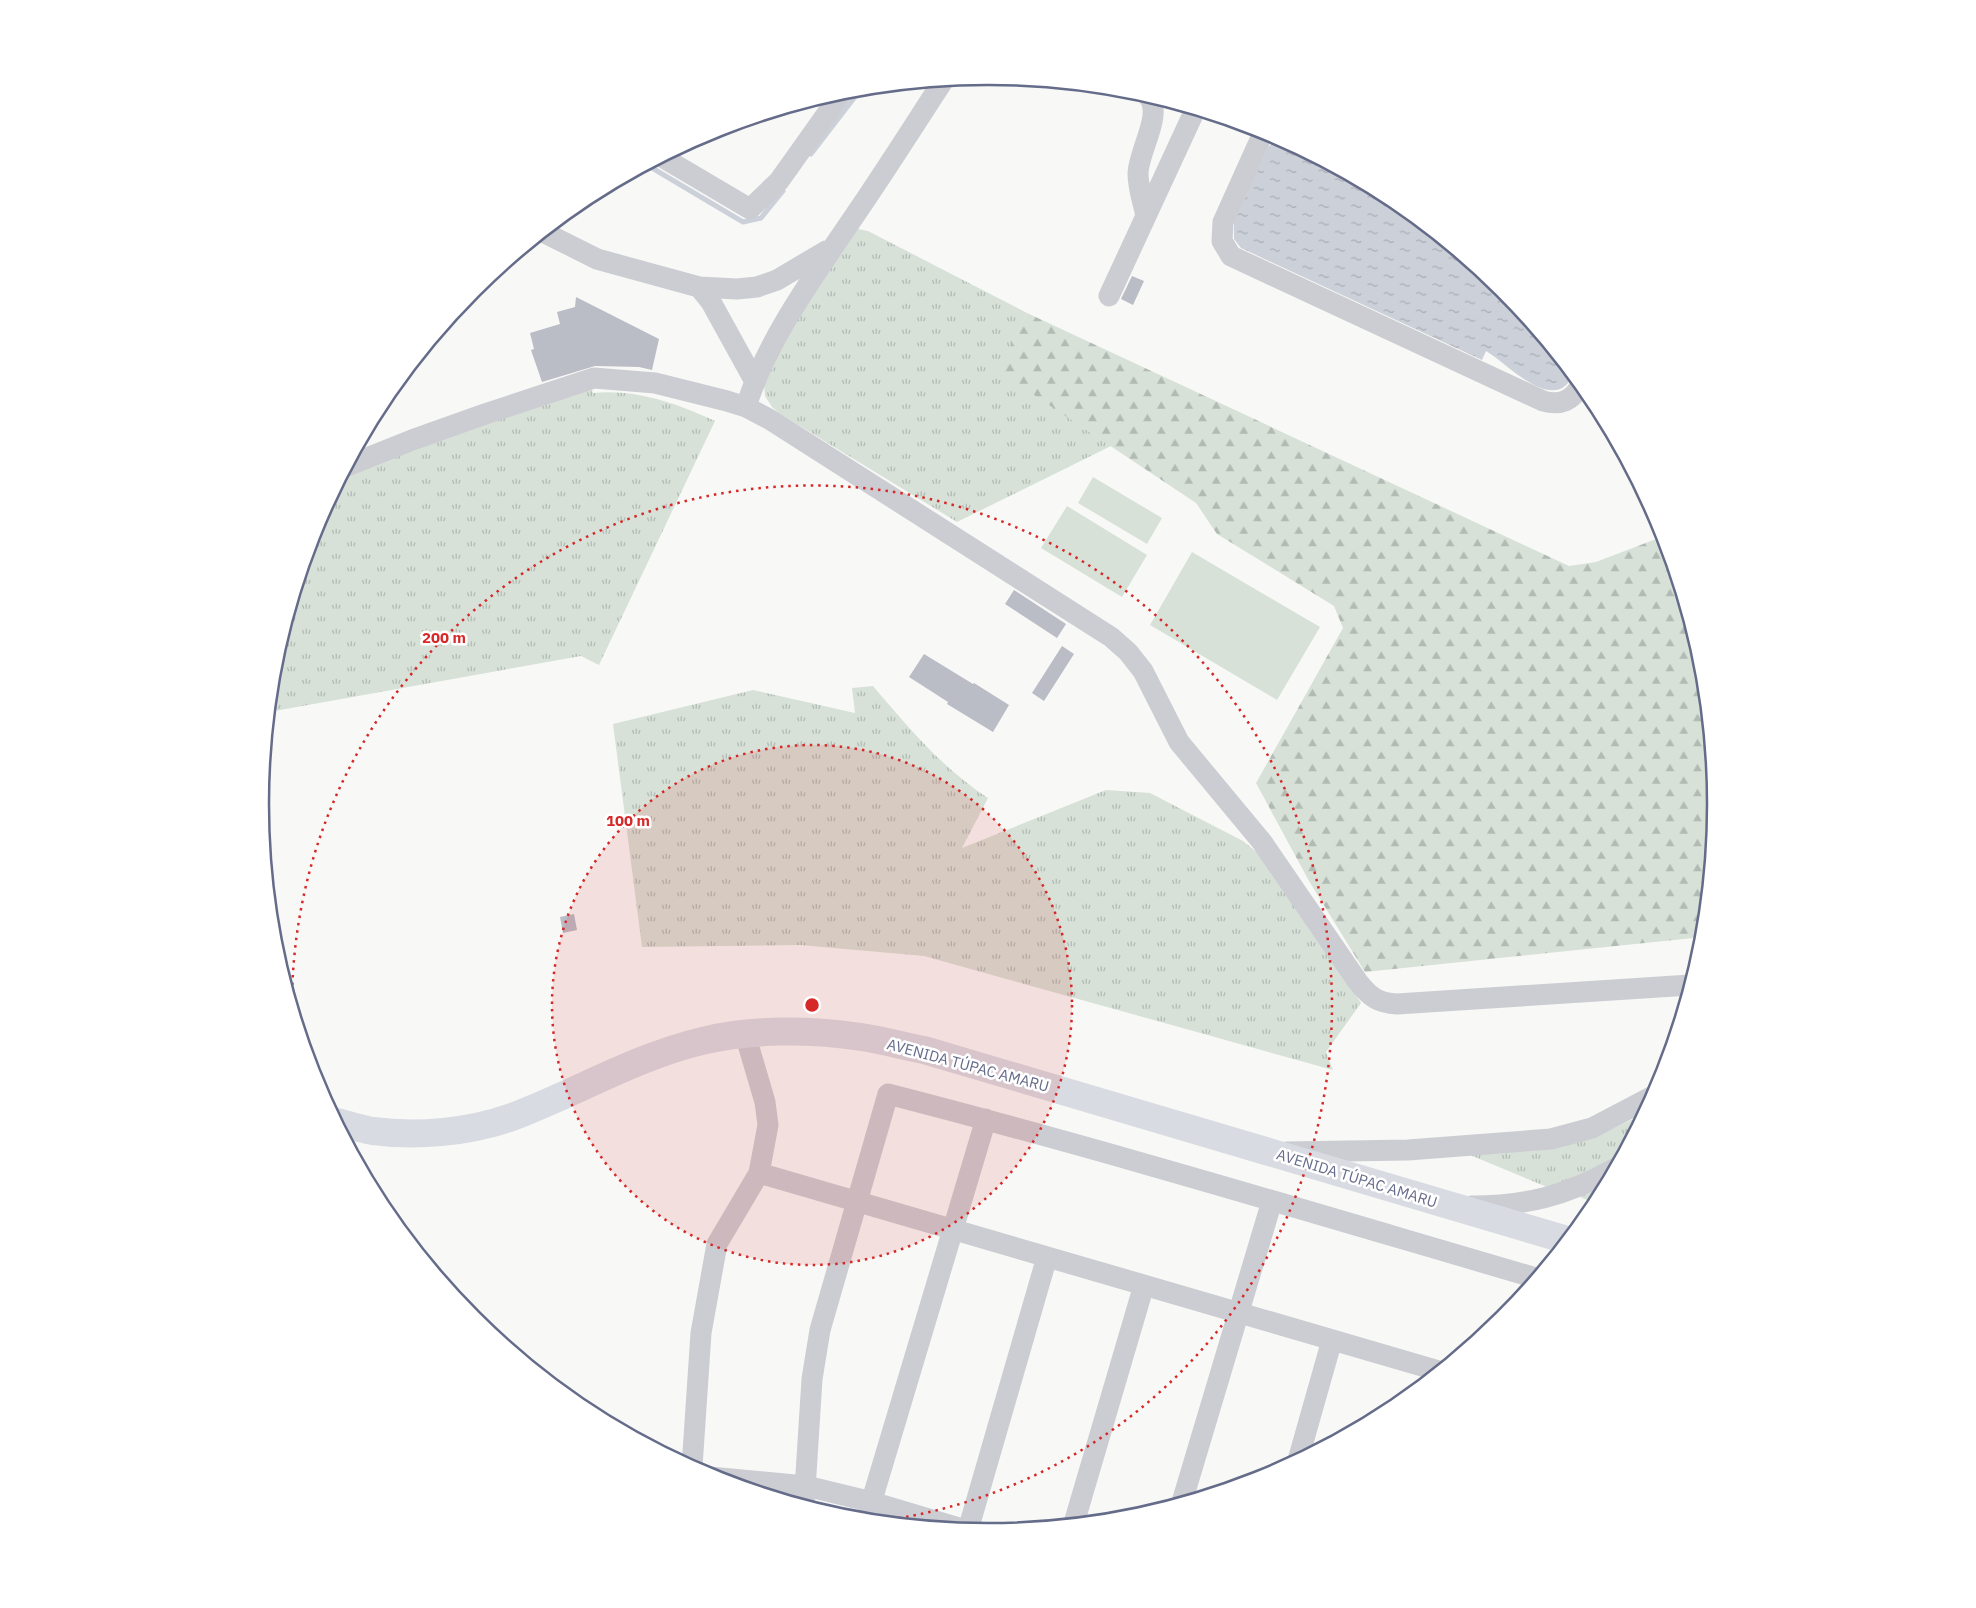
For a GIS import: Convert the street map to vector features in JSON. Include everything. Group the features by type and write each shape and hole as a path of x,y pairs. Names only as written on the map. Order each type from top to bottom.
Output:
{"highway":[{"name":"AVENIDA TÚPAC AMARU","path":"344,1124 373,1131 426,1133 469,1128 511,1117 664,1052 703,1041 745,1034 800,1032 851,1036 924,1050 1561,1238"}],"street":[{"path":"746,407 754,380 769,350 832,248 939,87"},
{"path":"668,160 750,209 779,180 834,102"},
{"path":"1146,216 1138,174 1154,115 1153,104"},
{"path":"1109,296 1192,115"},
{"path":"1260,139 1222,222 1222,240 1231,256 1543,401 1553,404 1570,399 1577,392"},
{"path":"549,235 596,259 699,287 737,289 757,287 777,280 832,248"},
{"path":"699,287 711,302 754,380"},
{"path":"355,463 467,420 594,378 655,384 746,407 777,424 1111,637 1128,652 1143,671 1179,742 1262,842 1358,982 1375,1000 1383,1003 1397,1004 1684,985"},
{"path":"693,1459 701,1333 717,1244 759,1173 768,1125 765,1102 745,1034"},
{"path":"805,1495 812,1379 820,1330 888,1094 986,1119 1530,1276"},
{"path":"1269,1152 1408,1150 1551,1139 1592,1128 1639,1108"},
{"path":"869,1511 986,1119"},
{"path":"759,1173 1239,1312 1332,1340 1427,1373"},
{"path":"1450,1206 1494,1206 1548,1198 1571,1191 1604,1175"},
{"path":"1184,1496 1272,1201"},
{"path":"969,1522 1047,1257"},
{"path":"1076,1518 1144,1285"},
{"path":"1300,1451 1332,1340"},
{"path":"764,1487 905,1518"}],"green space":[{"path":"858,229 868,231 1027,313 999,371 1111,446 957,522 780,414 772,407 765,396 764,385 774,356 854,232"},
{"path":"1027,313 1569,566 1596,562 1656,539 1683,618 1701,710 1707,804 1701,898 1694,938 1365,972 1309,881 1256,783 1343,628 1334,606 1217,534 1196,503 998,371"},
{"path":"590,385 593,393 609,392 640,395 686,408 715,421 599,665 581,656 275,711 293,618 307,573 324,529 349,474 381,460"},
{"path":"1093,477 1162,518 1147,544 1078,503"},
{"path":"1067,506 1147,555 1122,597 1041,548"},
{"path":"1192,552 1320,627 1277,700 1150,625"},
{"path":"873,686 913,732 941,760 988,798 962,848 1106,790 1150,793 1243,841 1264,858 1361,1003 1326,1052 1333,1070 924,956 800,945 642,947 613,724 753,690 855,713 852,688"},
{"path":"1634,1120 1613,1160 1552,1189 1470,1155 1591,1139"},
{"path":"1595,1189 1588,1200 1580,1197"}],"water":[{"path":"1272,144 1348,181 1426,234 1462,263 1529,330 1569,381 1565,386 1554,390 1543,389 1518,375 1486,351 1482,360 1241,248 1234,239 1234,222 1268,147"}],"building":[{"path":"1132,276 1144,281 1133,305 1121,299"},
{"path":"576,297 659,339 652,370 639,367 595,366 542,382 531,350 534,349 530,333 560,324 557,312 575,307"},
{"path":"1014,590 1066,624 1057,638 1005,604"},
{"path":"1062,646 1074,654 1044,701 1032,693"},
{"path":"924,654 1009,705 993,732 947,704 948,702 909,677"},
{"path":"574,914 577,930 563,933 560,917"}],"waterway":[{"path":"811,154 854,98"},
{"path":"652,168 743,222 761,218 783,191"}]}
